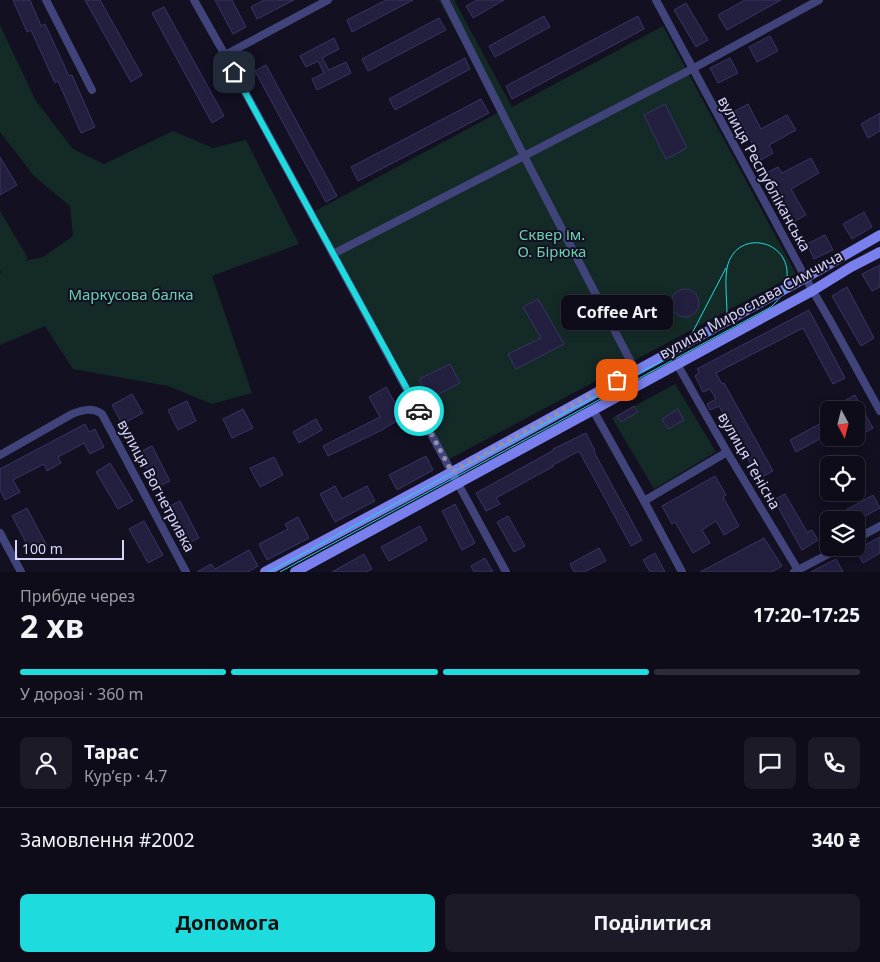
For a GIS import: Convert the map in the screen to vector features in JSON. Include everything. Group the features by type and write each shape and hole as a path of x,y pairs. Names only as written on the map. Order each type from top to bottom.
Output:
{"street":[{"path":"46,0 92,90"},
{"path":"194,0 506,572"},
{"path":"225,55 328,0"},
{"path":"445,0 633,366"},
{"name":"вулиця Республіканська","path":"656,0 812,291 880,412"},
{"path":"333,254 692,69 819,0"},
{"name":"вулиця Мирослава Симчича","path":"265,572 452,472 880,235"},
{"name":"вулиця Мирослава Симчича","path":"295,572 812,291 880,252"},
{"name":"вулиця Тенісна","path":"677,364 796,571"},
{"name":"вулиця Вогнетривка","path":"0,455 72,414 84,410 96,410 102,414 186,572"},
{"path":"593,410 682,572"},
{"path":"644,501 727,452"},
{"path":"865,534 880,526"},
{"path":"0,533 21,572"},
{"path":"796,571 825,556"}],"green space":[{"name":"Сквер ім. О. Бірюка","path":"439,0 454,0 512,107 663,26 796,274 448,460 391,360 315,211 499,112"},
{"name":"Маркусова балка","path":"0,25 36,101 73,149 104,164 173,131 213,148 246,140 299,244 212,276 252,393 212,404 168,386 73,369 45,326 0,345 0,211 28,258 25,261 43,257 73,236 70,206 34,176 0,132"},
{"path":"675,384 716,452 654,489 612,418"}],"building":[{"path":"13,0 30,0 41,26 45,24 69,76 72,75 95,127 81,133 58,81 55,83 31,30 27,32"},
{"path":"85,0 100,0 142,75 131,82"},
{"path":"215,0 232,0 246,27 233,34"},
{"path":"264,0 294,0 257,19 251,7"},
{"path":"386,0 413,0 352,32 347,20"},
{"path":"477,0 504,0 473,18 466,6"},
{"path":"745,0 781,0 727,30 718,15"},
{"path":"686,3 708,40 696,47 674,10"},
{"path":"164,7 224,116 212,123 152,13"},
{"path":"544,16 550,27 495,57 489,46"},
{"path":"638,16 644,29 512,99 506,86"},
{"path":"439,18 446,30 368,71 362,59"},
{"path":"770,36 778,51 757,62 749,47"},
{"path":"334,38 339,49 322,58 329,70 346,62 351,73 317,90 312,79 324,73 318,61 306,67 300,56"},
{"path":"465,58 470,69 395,110 389,99"},
{"path":"730,58 738,73 718,83 710,68"},
{"path":"266,65 337,196 326,202 255,71"},
{"path":"481,99 489,113 358,181 351,167"},
{"path":"665,104 687,148 666,159 644,115"},
{"path":"748,104 761,129 787,115 796,130 769,145 773,153 761,160 735,111"},
{"path":"880,113 880,131 868,138 861,124"},
{"path":"0,157 17,185 0,195"},
{"path":"811,158 819,173 791,189 806,215 791,223 764,174 778,167 782,173"},
{"path":"864,212 872,227 852,239 843,224"},
{"path":"825,235 833,250 814,259 807,244"},
{"path":"880,265 880,287 872,291 862,274"},
{"path":"847,287 874,338 861,346 832,296"},
{"path":"685,289 695,293 699,303 695,313 685,317 675,313 671,303 675,293"},
{"path":"538,299 564,344 516,369 508,354 541,338 523,307"},
{"path":"809,310 845,378 833,384 803,328 716,373 722,384 724,383 773,471 759,479 719,406 710,410 707,404 716,399 710,389 703,392 695,376 699,372 697,369"},
{"path":"450,364 460,383 429,399 419,379"},
{"path":"386,387 403,417 382,430 328,456 323,446 380,417 369,397"},
{"path":"132,394 143,413 122,424 112,405"},
{"path":"855,395 858,401 844,401"},
{"path":"187,401 196,421 178,430 168,410"},
{"path":"634,406 638,412 621,422 617,416"},
{"path":"243,409 253,428 232,438 223,419"},
{"path":"678,409 684,420 668,429 662,419"},
{"path":"865,413 873,428 865,432"},
{"path":"316,419 322,430 299,443 293,432"},
{"path":"85,424 89,432 95,429 104,447 90,454 84,443 58,457 61,463 47,471 44,464 13,480 20,492 5,500 0,490 0,469"},
{"path":"820,424 820,439 796,452 790,440"},
{"path":"586,433 594,452 642,540 631,546 579,451 496,498 500,504 486,511 476,493 553,449"},
{"path":"152,446 170,481 156,488 138,453"},
{"path":"426,456 433,470 397,490 389,475"},
{"path":"274,457 283,475 260,487 250,468"},
{"path":"110,463 133,501 118,509 96,472"},
{"path":"715,476 726,495 723,497 739,526 724,535 716,521 702,530 710,543 693,553 675,522 672,524 662,506"},
{"path":"335,486 342,499 367,486 375,501 335,522 320,494"},
{"path":"785,494 807,532 812,530 818,540 802,550 774,500"},
{"path":"873,495 880,508 865,516 865,511 844,511 865,501"},
{"path":"180,501 199,538 185,545 166,508"},
{"path":"455,504 475,543 462,550 442,511"},
{"path":"27,508 47,546 32,554 12,516"},
{"path":"508,516 525,546 514,552 497,522"},
{"path":"298,517 309,538 267,560 259,544 288,529 285,524"},
{"path":"144,521 163,555 148,563 129,529"},
{"path":"420,526 427,540 389,561 381,547"},
{"path":"880,537 880,553 863,563 859,556 865,556 865,545"},
{"path":"764,538 782,566 772,572 700,572"},
{"path":"599,548 606,561 584,572 574,572 570,564"},
{"path":"249,550 258,566 248,572 197,572 211,564 215,569"},
{"path":"655,553 665,572 650,572 643,560"},
{"path":"364,554 372,569 366,572 332,572"},
{"path":"485,558 493,572 474,572 471,566"},
{"path":"836,559 843,572 811,572"}],"tram line":[{"path":"269,572 722,327 726,321 727,314 727,269 734,253 742,246 752,243 763,243 773,247 781,254 786,264 786,284 783,293 771,307 280,572"},
{"path":"684,347 726,268"}],"way so far":[{"path":"419,411 452,472 617,380"}],"place":[{"name":"Coffee Art","path":"617,380"}],"route":[{"path":"234,72 419,411"}]}
